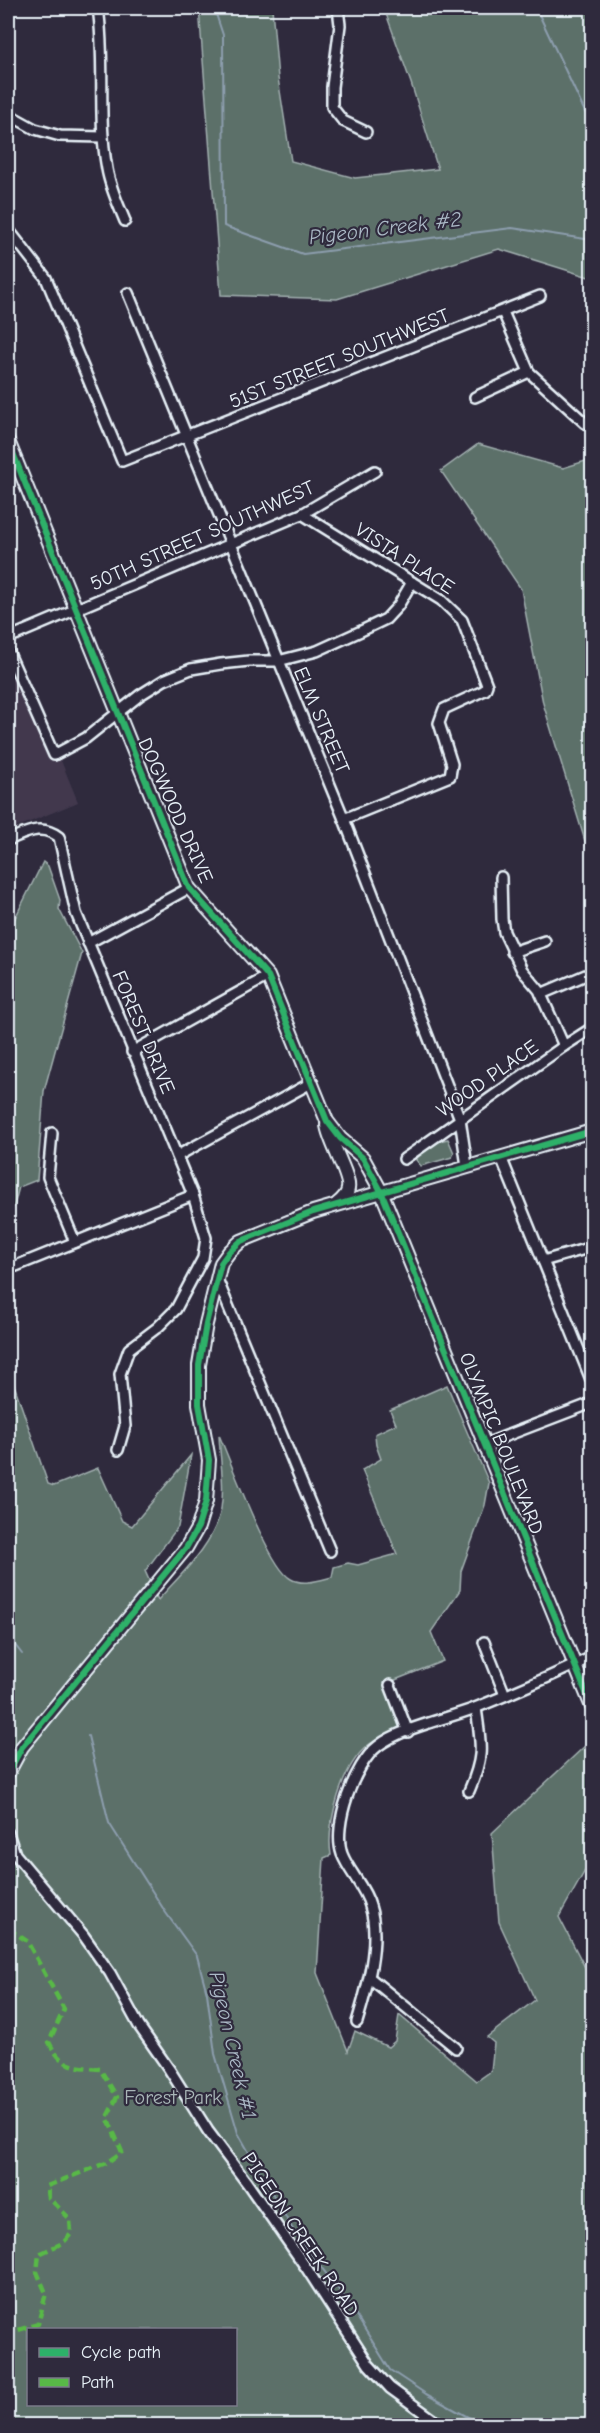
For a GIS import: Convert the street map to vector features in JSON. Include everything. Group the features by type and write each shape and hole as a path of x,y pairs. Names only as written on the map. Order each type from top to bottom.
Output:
{"street":[{"path":"98,8 103,49 103,137 111,186 125,221"},
{"path":"338,8 340,25 332,87 332,107 343,121 366,132"},
{"path":"8,114 35,129 60,136 103,137"},
{"name":"51ST STREET SOUTHWEST","path":"8,229 46,278 122,461 186,438 540,296"},
{"name":"ELM STREET","path":"128,293 344,819 460,1119 467,1166"},
{"path":"503,312 530,372 585,423"},
{"path":"476,397 530,372"},
{"name":"DOGWOOD DRIVE","path":"8,441 117,715 189,888 268,976 327,1121 336,1134 363,1158 381,1191"},
{"name":"50TH STREET SOUTHWEST","path":"8,638 302,514 375,471"},
{"name":"VISTA PLACE","path":"302,514 441,600 462,620 487,685 485,690 444,709 439,723 452,764 450,776 344,819"},
{"path":"8,651 54,755 86,738 140,695 164,680 191,669 249,661 278,661 317,651 386,619 398,606 412,582"},
{"name":"FOREST DRIVE","path":"8,840 36,828 50,830 59,837 76,913 193,1195 206,1238 203,1258 176,1309 158,1327 129,1348 120,1374 125,1426 118,1450"},
{"path":"501,878 502,919 512,952 540,994 564,1046"},
{"path":"88,943 189,888"},
{"path":"512,952 545,941"},
{"path":"540,994 588,974"},
{"path":"132,1052 268,976"},
{"name":"WOOD PLACE","path":"404,1160 592,1028"},
{"path":"177,1156 311,1083"},
{"path":"327,1121 328,1135 349,1186 346,1195 336,1205"},
{"path":"8,1773 22,1747 186,1548 198,1527 206,1501 209,1460 199,1404 199,1365 206,1323 221,1263 229,1251 241,1241 336,1205 592,1131"},
{"path":"51,1132 48,1177 75,1242"},
{"path":"501,1157 592,1382"},
{"name":"OLYMPIC BOULEVARD","path":"381,1191 592,1707"},
{"path":"16,1266 193,1195"},
{"path":"543,1261 592,1247"},
{"path":"218,1279 330,1551"},
{"path":"485,1444 592,1403"},
{"path":"484,1642 505,1695"},
{"path":"357,2022 370,1978 374,1927 370,1905 343,1856 338,1841 339,1824 349,1794 366,1758 378,1746 408,1732 476,1708 592,1657"},
{"path":"390,1685 408,1732"},
{"path":"469,1791 480,1763 482,1751 476,1708"},
{"name":"PIGEON CREEK ROAD","path":"8,1833 15,1854 84,1936 110,1973 139,2026 169,2069 207,2131 247,2183 369,2365 390,2388 434,2420 447,2426"},
{"path":"370,1978 456,2048"}],"shaded area":[{"path":"8,632 78,802 8,831"}],"green space":[{"path":"199,8 272,8 278,78 291,161 355,178 438,169 384,8 592,8 592,278 499,249 337,299 221,295"},
{"path":"478,444 563,468 592,459 592,864 543,703 521,589 441,471"},
{"path":"43,862 48,866 60,900 59,909 82,953 44,1091 37,1180 19,1187 8,1228 8,925 13,922"},
{"path":"448,1139 454,1153 452,1157 421,1166 416,1160 430,1146"},
{"name":"Forest Park","path":"8,1367 48,1484 54,1486 98,1468 122,1521 132,1526 191,1455 178,1527 145,1571 158,1600 204,1547 217,1522 223,1491 219,1435 241,1490 272,1556 282,1571 291,1579 306,1582 322,1580 332,1577 334,1567 348,1563 358,1565 397,1554 362,1470 381,1459 375,1434 396,1424 390,1410 447,1385 489,1483 485,1505 461,1571 460,1590 431,1632 443,1661 385,1684 400,1728 367,1746 358,1755 343,1782 331,1828 331,1855 324,1858 317,1973 348,2051 355,2031 388,2047 395,2041 399,2015 477,2081 491,2071 494,2043 487,2037 535,2000 499,1922 492,1833 586,1745 592,1760 592,1858 559,1917 592,1981 592,2425 8,2425"}],"waterway":[{"name":"Pigeon Creek #2","path":"214,8 223,35 224,226 303,254 512,228 592,240"},
{"path":"536,8 592,127"},
{"name":"Pigeon Creek #1","path":"8,1636 22,1654"},
{"name":"Pigeon Creek #1","path":"88,1736 109,1823 166,1913 197,1956 207,1993 215,2054 238,2133 296,2235 346,2299 390,2370 426,2394 468,2417 493,2426"}],"marked path":[{"path":"8,1937 15,1933 27,1941 64,2009 49,2042 54,2051 69,2064 100,2069 117,2097 107,2117 122,2152 106,2163 47,2186 49,2198 70,2219 71,2234 63,2243 39,2254 37,2272 46,2293 38,2324 8,2333"}],"cycle path":[{"path":"8,441 189,888 268,976 327,1121 340,1138 363,1158 381,1191 592,1707"},
{"path":"8,1773 22,1747 186,1548 198,1527 206,1501 209,1460 199,1404 199,1365 206,1324 221,1263 229,1252 241,1241 313,1212 592,1131"}]}
